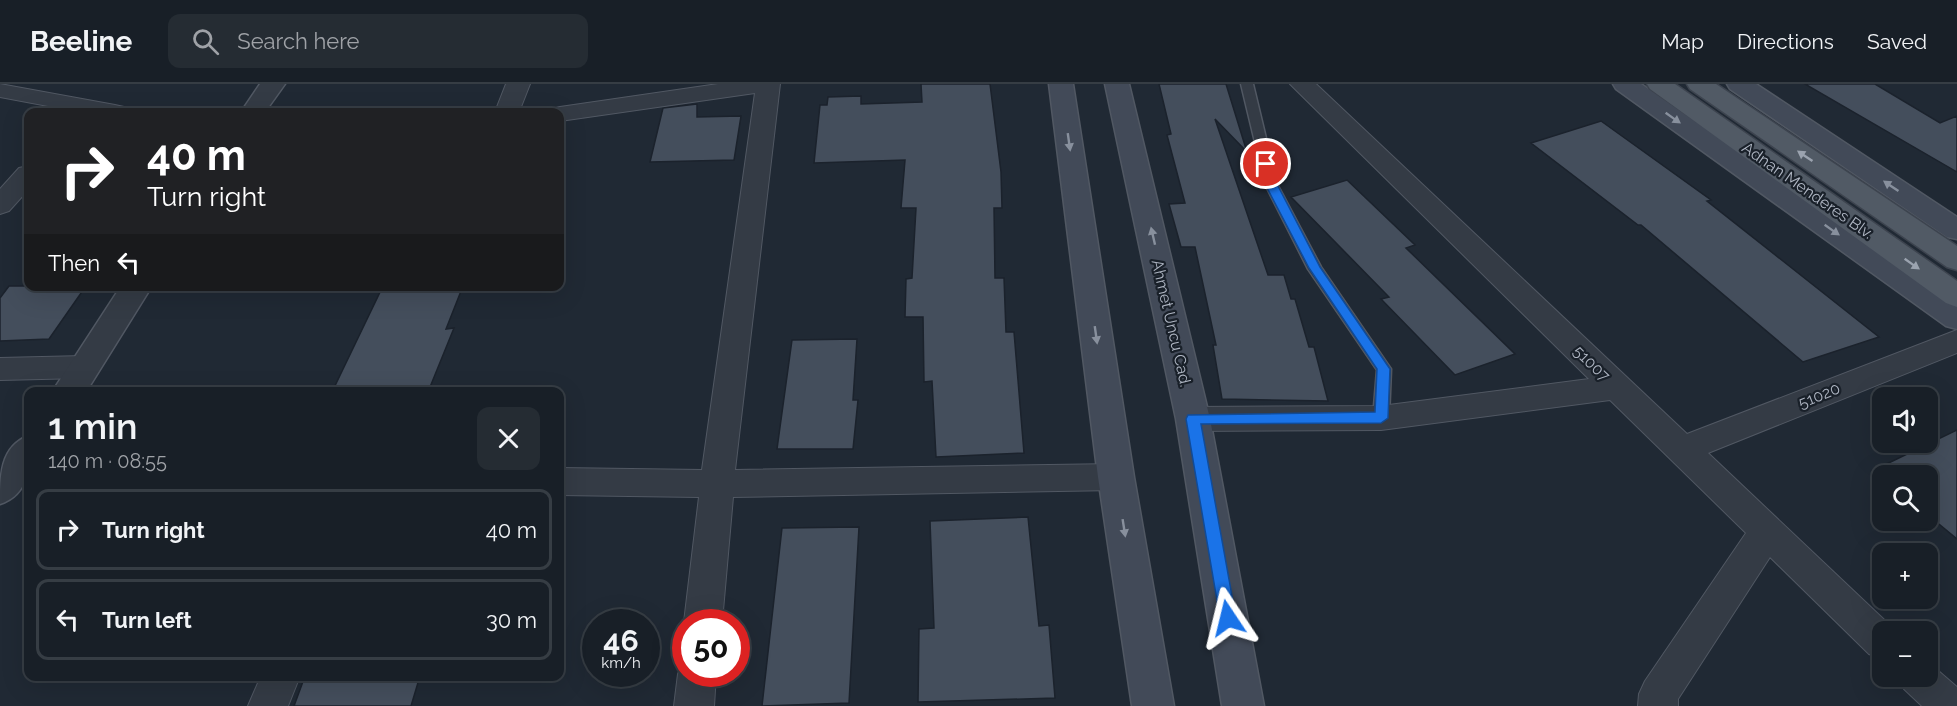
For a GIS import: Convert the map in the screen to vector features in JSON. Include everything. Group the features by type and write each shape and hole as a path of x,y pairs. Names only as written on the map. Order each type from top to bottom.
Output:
{"main road":[{"path":"1061,84 1116,477 1153,706"},
{"name":"Ahmet Uncu Cad.","path":"1117,84 1193,419 1243,706"},
{"path":"1625,84 1957,318"},
{"name":"Adnan Menderes Blv.","path":"1659,84 1957,296"},
{"name":"Adnan Menderes Blv.","path":"1700,84 1957,260"},
{"path":"1738,84 1957,230"}],"street":[{"path":"88,108 107,84"},
{"path":"256,108 273,84"},
{"path":"509,108 518,84"},
{"path":"564,113 768,84 717,484 704,609"},
{"name":"51007","path":"1302,84 1872,632"},
{"path":"0,90 77,108"},
{"path":"0,206 24,179"},
{"path":"0,369 76,379 134,291"},
{"name":"51020","path":"1682,450 1957,341"},
{"path":"1193,419 1381,418 1617,387"},
{"path":"564,481 717,484 1116,477"},
{"path":"1658,706 1659,694 1767,531"},
{"path":"268,706 278,681"},
{"path":"694,706 696,687"},
{"path":"1929,687 1949,706"}],"lane":[{"path":"1247,84 1271,184 1315,268 1384,369 1381,418"}],"building":[{"path":"921,84 990,84 1001,172 1002,208 994,208 995,278 1004,278 1006,332 1014,332 1024,453 936,457 932,381 924,382 923,317 905,317 906,279 912,278 916,208 901,208 905,160 814,163 820,105 827,105 828,97 861,96 861,104 922,102"},
{"path":"1159,84 1226,84 1247,152 1215,119 1268,275 1284,275 1291,299 1295,299 1309,347 1314,347 1328,401 1222,399 1213,345 1216,345 1195,247 1181,247 1169,204 1185,203 1167,135 1171,134"},
{"path":"1805,84 1875,84 1940,123 1957,116 1957,172"},
{"path":"697,104 697,117 741,116 734,160 650,162 663,108"},
{"path":"1601,121 1711,200 1707,201 1879,337 1803,362 1641,225 1531,143"},
{"path":"1347,180 1415,245 1406,248 1515,354 1455,375 1381,299 1389,297 1291,197"},
{"path":"9,286 24,286 24,291 83,291 49,339 0,341 0,298"},
{"path":"381,291 461,291 446,329 454,328 430,387 334,387"},
{"path":"857,339 853,400 858,400 853,449 777,449 792,340"},
{"path":"1957,430 1957,539 1938,523 1938,465 1884,465 1909,453 1938,453 1938,439"},
{"path":"1028,517 1039,626 1049,625 1055,698 918,702 919,629 934,628 930,521"},
{"path":"859,527 849,703 762,706 782,528"},
{"path":"303,681 418,681 411,706 294,706"}],"route":[{"path":"1228,618 1193,419 1381,418 1384,369 1315,268 1271,184 1266,164"}]}
